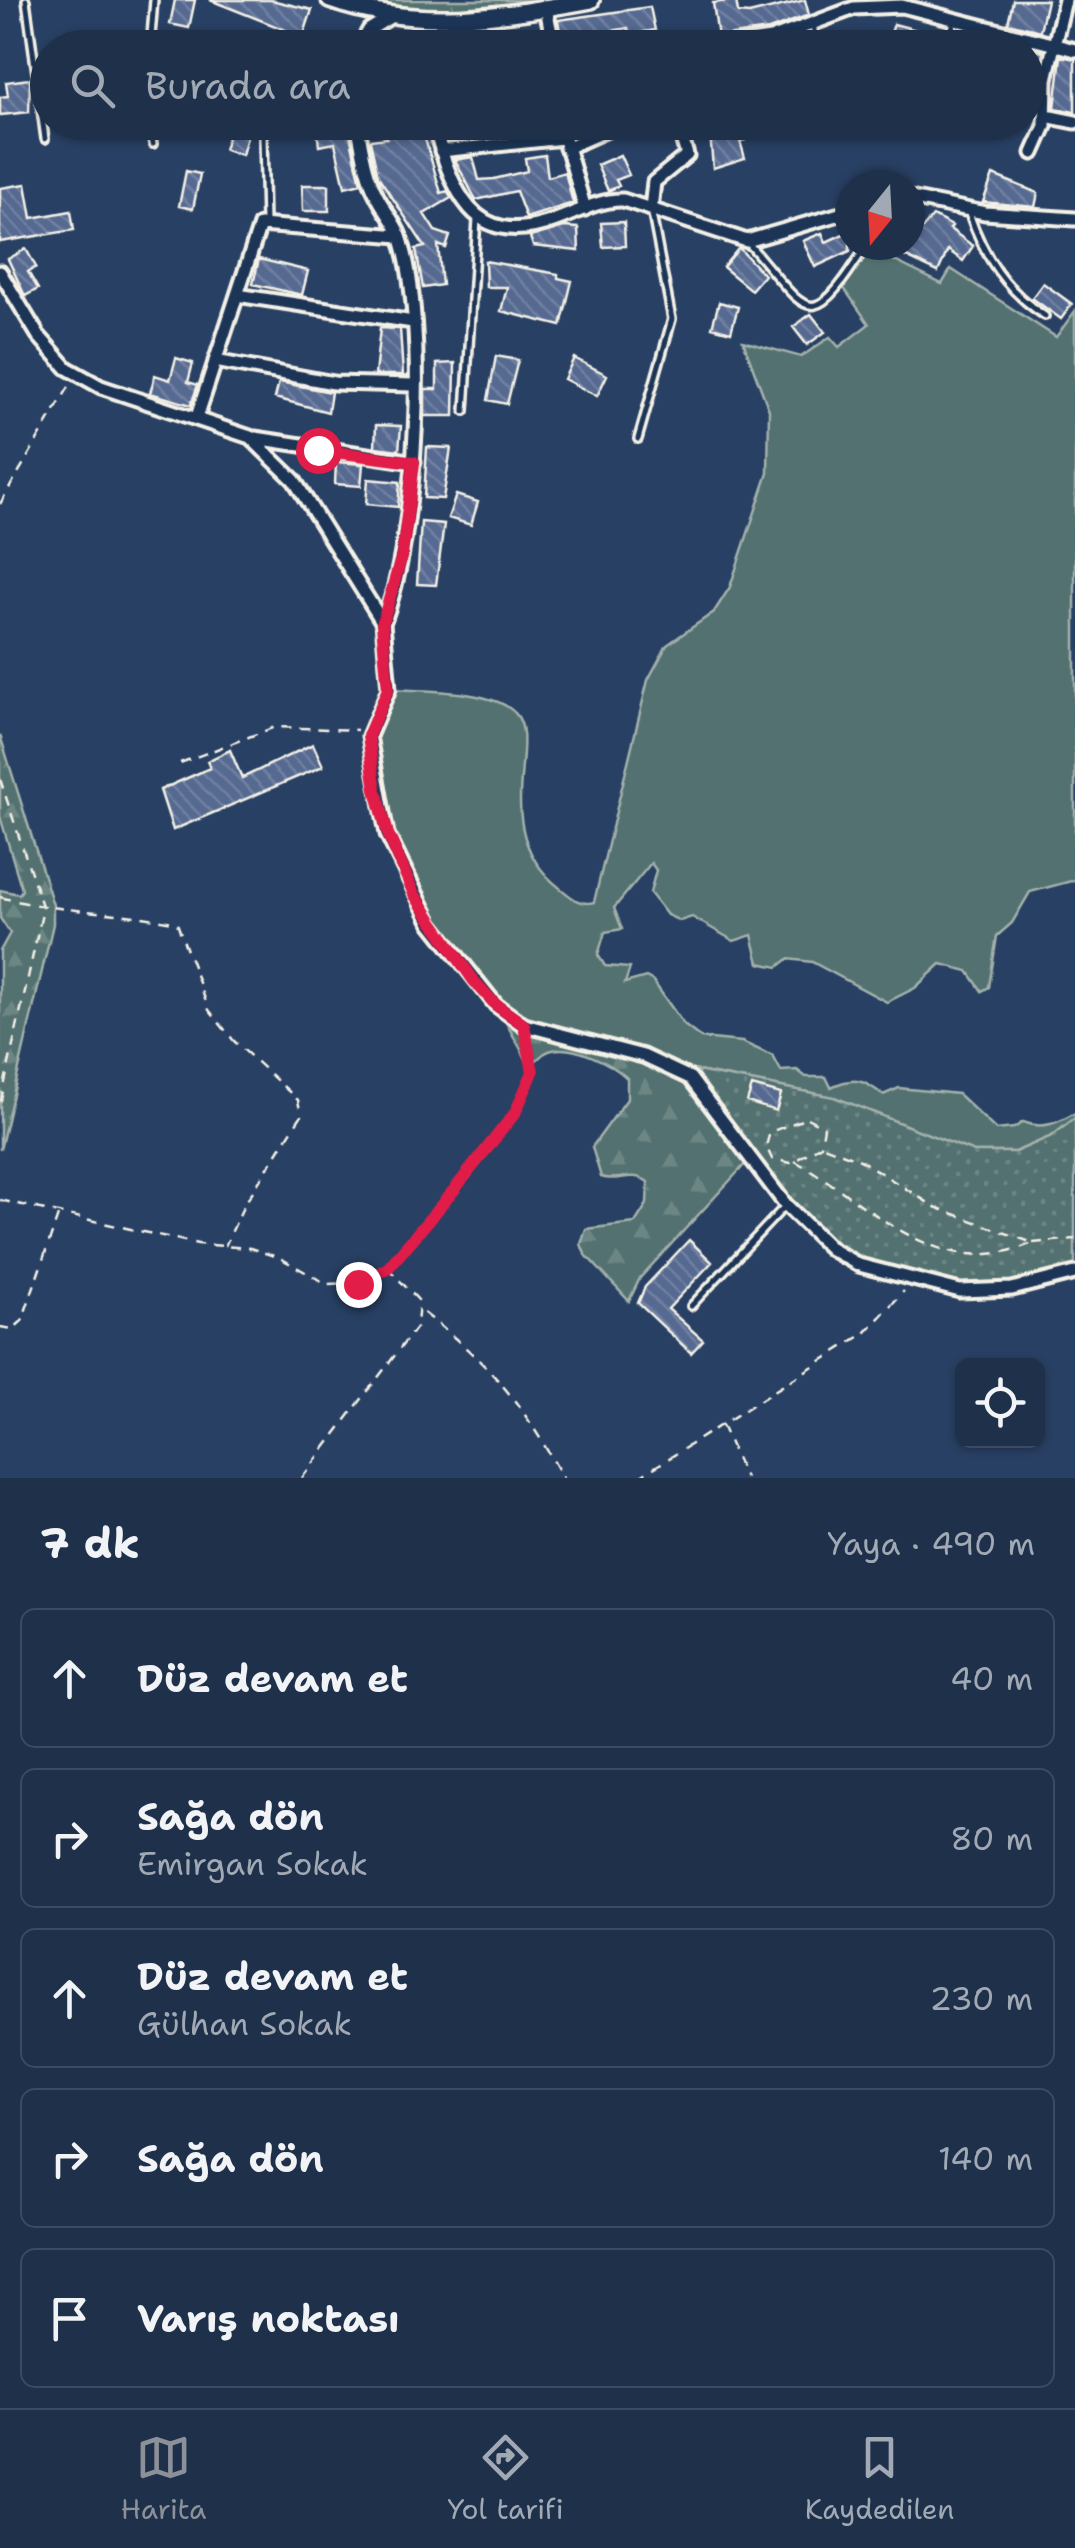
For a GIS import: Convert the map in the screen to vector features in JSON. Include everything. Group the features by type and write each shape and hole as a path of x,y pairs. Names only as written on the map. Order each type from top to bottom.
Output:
{"street":[{"path":"330,0 390,18 450,20 591,0"},
{"path":"1045,119 1046,79 1058,45 1065,0"},
{"path":"794,30 877,6 923,8 1001,30"},
{"path":"546,8 550,30"},
{"path":"369,30 390,18"},
{"path":"1045,42 1075,50"},
{"path":"1046,116 1075,122"},
{"path":"361,140 373,188 400,236 413,322 414,462 402,555 382,624 388,689 370,730 370,758 381,812 414,894 474,981 496,1005 524,1025 643,1056 690,1078 786,1205 845,1258 910,1282 992,1291 1075,1273"},
{"path":"438,140 462,200 478,218 498,226 533,227 616,200 747,242 835,216"},
{"path":"563,140 585,208"},
{"path":"441,150 573,140"},
{"path":"651,209 654,182 687,155 683,140"},
{"path":"1033,154 1038,140"},
{"path":"925,201 968,211 1075,219"},
{"path":"197,416 260,225 400,236"},
{"path":"0,272 38,336 76,374 250,438 414,462"},
{"path":"237,295 413,322"},
{"path":"215,361 334,383 413,385"},
{"path":"250,438 294,480 382,624"}],"lane":[{"path":"26,0 30,30"},
{"path":"152,30 154,0"},
{"path":"952,30 956,18"},
{"path":"814,22 814,30"},
{"path":"152,140 153,144"},
{"path":"263,140 265,226"},
{"path":"638,439 672,319 651,209"},
{"path":"968,211 982,248 1010,290 1045,316"},
{"path":"465,411 478,218"},
{"path":"747,242 800,303 816,307 827,303 857,260"},
{"path":"691,1306 786,1205"}],"path":[{"path":"0,504 76,374"},
{"path":"180,763 275,727 370,730"},
{"path":"0,779 43,908 0,1105"},
{"path":"0,897 43,908 131,912 177,923 209,1010 234,1041 298,1100 300,1116 295,1131 244,1205 225,1246"},
{"path":"0,1200 267,1253 327,1284 358,1284 388,1268 497,1137 525,1096 533,1060 524,1025"},
{"path":"815,1119 825,1130 821,1145 795,1161 781,1163 769,1155 766,1141 773,1128 815,1119"},
{"path":"821,1145 860,1160 935,1207 1033,1244"},
{"path":"795,1161 906,1234 953,1254 1003,1255 1033,1244 1075,1239"},
{"path":"0,1327 14,1329 22,1321 58,1214"},
{"path":"302,1478 417,1326 421,1312 418,1301 388,1268"},
{"path":"638,1478 866,1333 910,1282"},
{"path":"421,1312 483,1361 512,1393 562,1478"},
{"path":"722,1426 745,1478"}],"green space":[{"path":"330,0 545,0 546,8 450,20"},
{"path":"857,260 893,260 942,284 951,269 1056,337 1075,311 1075,880 1030,892 1012,923 997,936 989,987 982,991 968,971 941,964 915,988 887,1002 812,962 788,959 778,967 759,963 752,935 734,941 692,917 680,921 667,915 650,893 656,870 651,863 614,908 622,929 605,932 598,955 605,966 630,968 625,983 646,977 653,981 684,1025 701,1038 742,1042 773,1056 781,1071 797,1070 806,1077 826,1077 831,1087 859,1081 883,1095 899,1088 958,1094 996,1130 1014,1128 1023,1122 1050,1124 1075,1113 1075,1118 1052,1136 1015,1152 973,1152 834,1097 693,1070 690,1078 524,1025 453,954 400,863 369,736 389,689 474,695 505,705 522,726 520,789 526,840 538,865 560,888 580,902 594,902 648,680 667,645 714,612 730,587 768,473 769,410 743,341 801,357 830,337 839,347 869,324 841,284"},
{"path":"0,735 53,905 53,924 0,1150 0,951 10,933 0,918 0,890 19,894 22,890 0,816"},
{"path":"496,1005 510,1018 680,1072 749,1160 640,1278 629,1301 585,1254 581,1244 586,1229 635,1223 647,1204 648,1182 636,1177 601,1177 592,1147 627,1099 627,1078 601,1061 569,1050 549,1051 528,1062"},
{"path":"692,1070 834,1097 974,1152 1015,1152 1052,1136 1075,1118 1075,1273 992,1291 881,1273 813,1234 690,1078"}],"building":[{"path":"175,0 195,0 189,28 170,24"},
{"path":"210,0 271,0 312,10 305,30 285,30"},
{"path":"736,0 738,13 749,14 805,0 809,15 769,30 717,30 713,3"},
{"path":"1013,0 1047,0 1040,30 1008,23"},
{"path":"650,7 655,30 560,30 558,20"},
{"path":"894,24 917,30 892,30"},
{"path":"1061,56 1075,59 1075,112 1055,108"},
{"path":"30,79 29,112 0,115 0,97 8,96 6,82"},
{"path":"227,140 246,140 242,155 224,150"},
{"path":"318,140 351,140 361,183 345,187 335,143 319,146"},
{"path":"370,140 425,140 441,193 448,191 451,198 424,214 435,231 450,236 446,248 438,245 442,285 423,288 416,249 425,247 378,176"},
{"path":"711,140 745,140 740,141 745,158 713,168"},
{"path":"545,155 548,177 565,172 573,203 526,218 516,191 476,200 455,160 473,157 479,180 527,171 525,158"},
{"path":"620,155 629,175 616,180 619,186 608,191 597,165"},
{"path":"186,171 200,174 193,209 179,206"},
{"path":"993,175 1038,193 1035,207 983,202"},
{"path":"26,184 32,218 71,211 74,230 0,242 0,188"},
{"path":"302,185 329,185 329,211 303,211"},
{"path":"933,216 952,226 950,229 973,246 963,261 948,250 938,272 913,260 925,260 925,225"},
{"path":"624,222 625,246 603,247 601,223"},
{"path":"564,227 578,228 579,251 533,246 530,237"},
{"path":"822,233 826,242 835,238 835,258 815,267 803,241"},
{"path":"739,248 764,275 751,290 723,267"},
{"path":"26,249 36,267 28,272 38,289 25,296 8,259"},
{"path":"259,259 308,271 302,295 253,284"},
{"path":"485,261 558,274 558,278 572,281 561,326 501,311 507,287 486,287"},
{"path":"1043,283 1072,304 1061,319 1032,298"},
{"path":"719,302 738,307 731,332 712,327"},
{"path":"811,314 825,332 807,345 793,327"},
{"path":"380,328 400,329 403,375 375,375"},
{"path":"496,356 518,360 507,404 488,400"},
{"path":"176,358 193,363 188,382 198,385 191,405 150,393 155,375 170,380"},
{"path":"574,358 607,375 597,396 564,379"},
{"path":"455,363 454,416 425,416 425,389 437,389 437,364"},
{"path":"279,382 331,392 328,412 275,398"},
{"path":"376,425 401,426 399,450 375,447"},
{"path":"427,447 451,448 443,499 424,498"},
{"path":"336,462 363,464 361,486 335,484"},
{"path":"368,479 400,482 398,507 366,504"},
{"path":"456,495 478,502 471,525 448,518"},
{"path":"421,522 444,524 436,585 417,584"},
{"path":"313,744 323,766 173,830 160,790 210,768 207,761 230,750 242,778"},
{"path":"752,1086 781,1094 776,1111 747,1102"},
{"path":"689,1240 712,1262 668,1309 703,1340 691,1353 638,1303 645,1287"}],"route":[{"path":"318,450 414,462 395,591 382,624 388,689 368,736 376,790 388,834 414,894 474,981 510,1018 524,1025 533,1060 525,1096 497,1137 388,1268 358,1284"}]}
